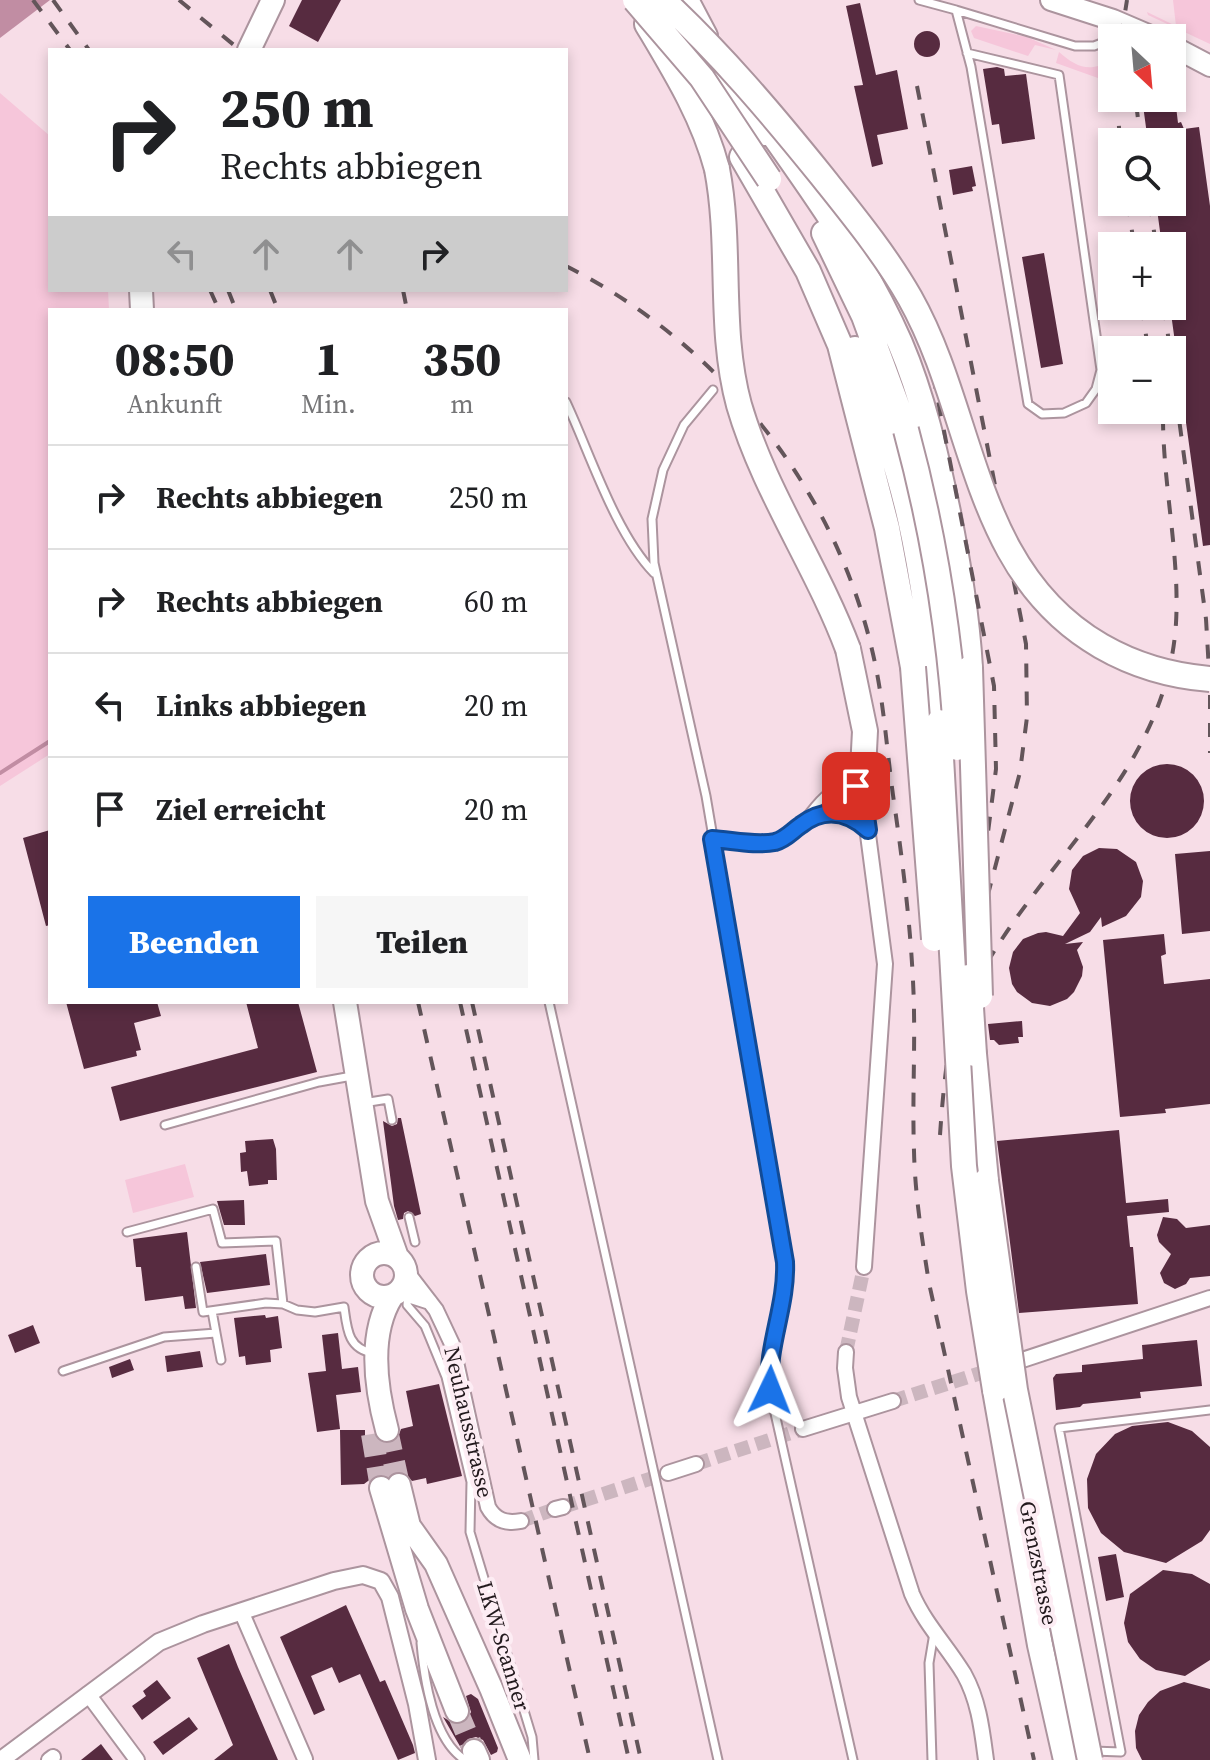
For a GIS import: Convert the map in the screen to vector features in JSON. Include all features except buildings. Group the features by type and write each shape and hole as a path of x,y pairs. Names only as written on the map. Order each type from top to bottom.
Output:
{"highway":[{"path":"634,0 688,93 712,149 723,206 727,315 739,404 773,489 832,606 849,652 865,731 862,789"},
{"path":"634,0 702,78 769,179 803,238 852,342 896,466 916,550 935,681 965,1062 986,1181 1015,1390 1077,1758"},
{"path":"660,0 744,104 804,196 864,316 906,430 934,542 953,681 965,1062"},
{"path":"660,0 703,91 815,284 840,345 887,528 910,645 938,994 945,1041 965,1062"},
{"path":"660,0 754,93 850,212 900,282 933,347 998,530 1012,557 1035,589 1072,626 1114,653 1165,672 1210,679"},
{"path":"686,0 694,19 728,71 824,207 856,259 900,344 923,411 944,495 966,614 970,668 980,1013 965,1062"}],"main road":[{"path":"250,48 273,0"},
{"path":"1051,0 1122,24"},
{"path":"1186,53 1210,66"},
{"path":"345,1004 377,1201 395,1283 373,1325 379,1432"},
{"path":"373,1257 377,1201"},
{"path":"382,1253 395,1283 365,1284 362,1275 365,1266 382,1253"},
{"path":"390,1486 402,1529 404,1562 417,1609 457,1711"},
{"path":"402,1529 434,1560 520,1760"}],"street":[{"path":"862,789 882,931 885,977 864,1267"},
{"path":"395,1283 430,1302"},
{"name":"Neuhausstrasse","path":"395,1283 430,1302 441,1318 452,1344 470,1449 486,1500 491,1511 503,1521 521,1521"},
{"path":"987,1371 1210,1298"},
{"path":"846,1352 845,1380 912,1594 972,1692 982,1726 986,1760"},
{"name":"Grenzstrasse","path":"1006,1365 1011,1416 1077,1758"},
{"path":"803,1429 893,1401"},
{"path":"668,1473 696,1464"},
{"path":"1,1760 159,1642 346,1577 370,1575 381,1581 390,1597 417,1704 427,1760"},
{"path":"241,1611 305,1759"},
{"path":"88,1694 137,1760"}],"lane":[{"path":"919,0 1075,46 1094,46 1107,41 1113,20"},
{"path":"956,10 967,53 1028,404 1042,414 1064,413 1086,403 1096,389 1101,370 1059,75 967,53"},
{"path":"713,390 684,425 659,482 652,526 655,575 706,796 785,1262 784,1293 772,1351 770,1390 853,1760"},
{"path":"568,406 621,523 639,556 655,575"},
{"path":"712,839 771,842 786,837 802,824 850,766 856,748 856,719 849,652"},
{"path":"834,787 845,785 862,789"},
{"path":"802,824 832,812 846,815 868,830"},
{"path":"549,1004 718,1760"},
{"path":"165,1125 358,1074"},
{"path":"362,1103 388,1099 392,1120"},
{"path":"127,1232 213,1209 222,1243 276,1241 283,1304"},
{"path":"409,1217 415,1242"},
{"path":"196,1267 203,1312 266,1303 315,1312 344,1307 350,1338 360,1350 376,1347"},
{"name":"LKW-Scanner","path":"395,1283 407,1305 425,1326 439,1356 470,1449 470,1532 532,1737 534,1760"},
{"path":"212,1311 221,1360"},
{"path":"63,1371 164,1337 216,1333"},
{"path":"1077,1758 1122,1756 1059,1428 1210,1410"},
{"path":"417,1609 424,1678 433,1707 452,1750 473,1757"},
{"path":"932,1760 929,1663 934,1633"}],"shaded area":[{"path":"0,0 50,0 0,38"},
{"path":"1173,0 1210,0 1210,44 1186,33 1186,24 1176,24"},
{"path":"1147,12 1172,24 1148,15"},
{"path":"976,26 1027,37 1056,50 1035,45 1028,56 974,38 971,31"},
{"path":"1059,52 1071,62 1084,67 1098,66 1098,78 1056,63"},
{"path":"0,93 48,134 48,292 108,292 109,308 48,308 48,755 0,786"},
{"path":"185,1164 194,1197 133,1213 125,1180"}],"waterway":[{"path":"0,773 48,742"}],"tunnel":[{"path":"846,1352 864,1267"},
{"path":"893,1401 987,1371"},
{"path":"696,1464 803,1429"},
{"path":"387,1430 399,1485"},
{"path":"372,1434 381,1488"},
{"path":"563,1507 668,1473"},
{"path":"521,1521 555,1509"},
{"path":"457,1711 474,1751"}],"railway":[{"path":"33,0 69,48"},
{"path":"53,0 88,48"},
{"path":"179,0 238,48"},
{"path":"1123,24 1127,0"},
{"path":"917,86 1026,644 1027,717 1020,772 980,925"},
{"path":"1118,112 1119,128"},
{"path":"1137,112 1139,128"},
{"path":"1130,216 1132,232"},
{"path":"1152,216 1154,232"},
{"path":"568,267 623,299 675,337 723,381 766,430 803,483 833,540 858,600 881,696 908,911 914,1002 915,1168 929,1283 1034,1760"},
{"path":"211,292 218,308"},
{"path":"229,292 235,308"},
{"path":"271,292 277,308"},
{"path":"403,292 407,308"},
{"path":"1144,320 1146,336"},
{"path":"1166,320 1168,336"},
{"path":"933,375 994,686 996,769 981,888"},
{"path":"987,963 1014,921 1104,803 1130,763 1152,720 1168,674 1177,597 1163,424"},
{"path":"1180,424 1206,619 1210,688"},
{"path":"1210,695 1210,753"},
{"path":"940,1135 951,1033 978,916"},
{"path":"968,1007 992,953"},
{"path":"418,1004 590,1760"},
{"path":"460,1004 629,1760"},
{"path":"472,1004 641,1760"}],"route":[{"path":"770,1390 772,1351 784,1293 785,1262 712,839 758,843 778,841 802,824 832,812 846,815 868,830 862,789 856,786"}]}
